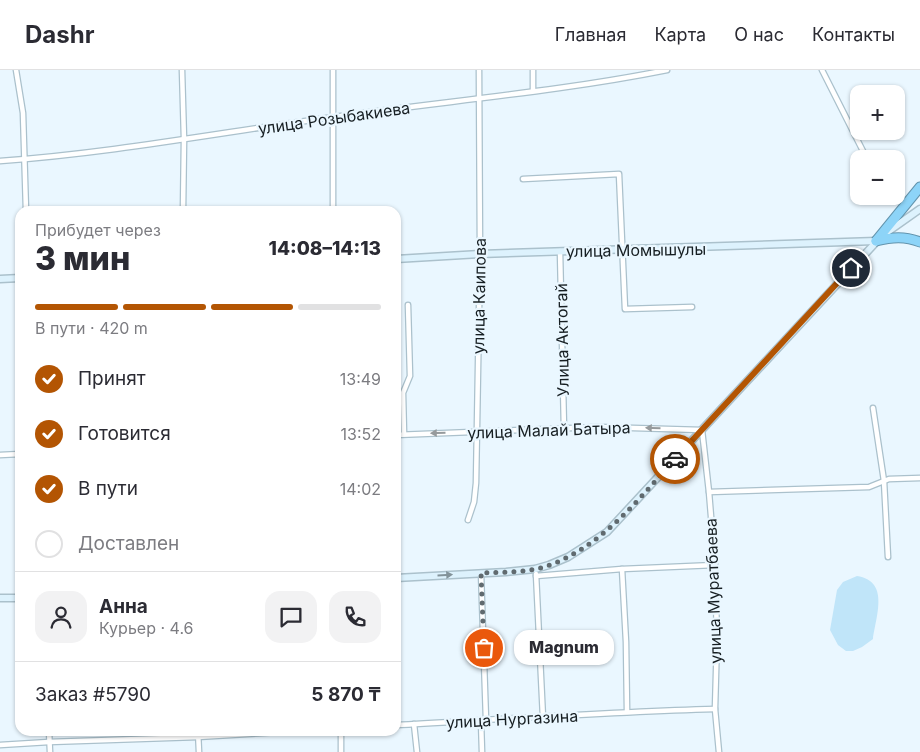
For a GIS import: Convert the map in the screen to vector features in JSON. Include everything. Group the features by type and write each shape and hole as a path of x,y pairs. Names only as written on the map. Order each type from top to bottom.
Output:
{"highway":[{"path":"876,241 920,187"},
{"path":"876,241 893,237 920,242"}],"main road":[{"path":"401,578 536,572 568,557 607,532 876,241 920,209"},
{"name":"улица Момышулы","path":"401,259 560,251 876,241"},
{"path":"0,279 15,278"},
{"path":"0,598 15,598"}],"street":[{"path":"16,70 23,113 26,206"},
{"path":"182,70 183,206"},
{"path":"333,70 333,206"},
{"name":"улица Каипова","path":"468,520 474,502 477,432 480,254 479,70"},
{"path":"533,70 533,92"},
{"name":"улица Розыбакиева","path":"0,162 184,139 334,116 609,82 667,70"},
{"path":"822,70 862,150"},
{"path":"524,179 619,174 626,308 692,307"},
{"name":"Улица Актогай","path":"560,251 564,429"},
{"path":"404,434 403,393 410,376 408,305"},
{"path":"873,408 884,480 888,557"},
{"name":"улица Малай Батыра","path":"401,434 564,429 648,428 702,430"},
{"name":"улица Муратбаева","path":"702,430 715,565 717,638 715,709 719,752"},
{"path":"0,455 15,454"},
{"path":"709,492 869,487 884,480 920,478"},
{"path":"543,718 536,572 715,565"},
{"path":"622,569 628,711"},
{"path":"481,573 484,721 482,752"},
{"name":"улица Нургазина","path":"401,725 543,718 628,711 715,709"},
{"path":"414,724 417,752"},
{"path":"48,736 50,752"},
{"path":"0,745 226,736"},
{"path":"341,736 341,752"},
{"path":"198,738 199,752"}],"shaded area":[{"path":"857,576 867,579 874,585 877,592 878,610 873,639 853,651 846,651 838,645 830,630 837,590 843,582"}],"way so far":[{"path":"484,648 481,573 535,569 568,557 607,532 675,459"}],"place":[{"name":"Magnum","path":"484,648"}],"route":[{"path":"675,459 851,268"}]}
